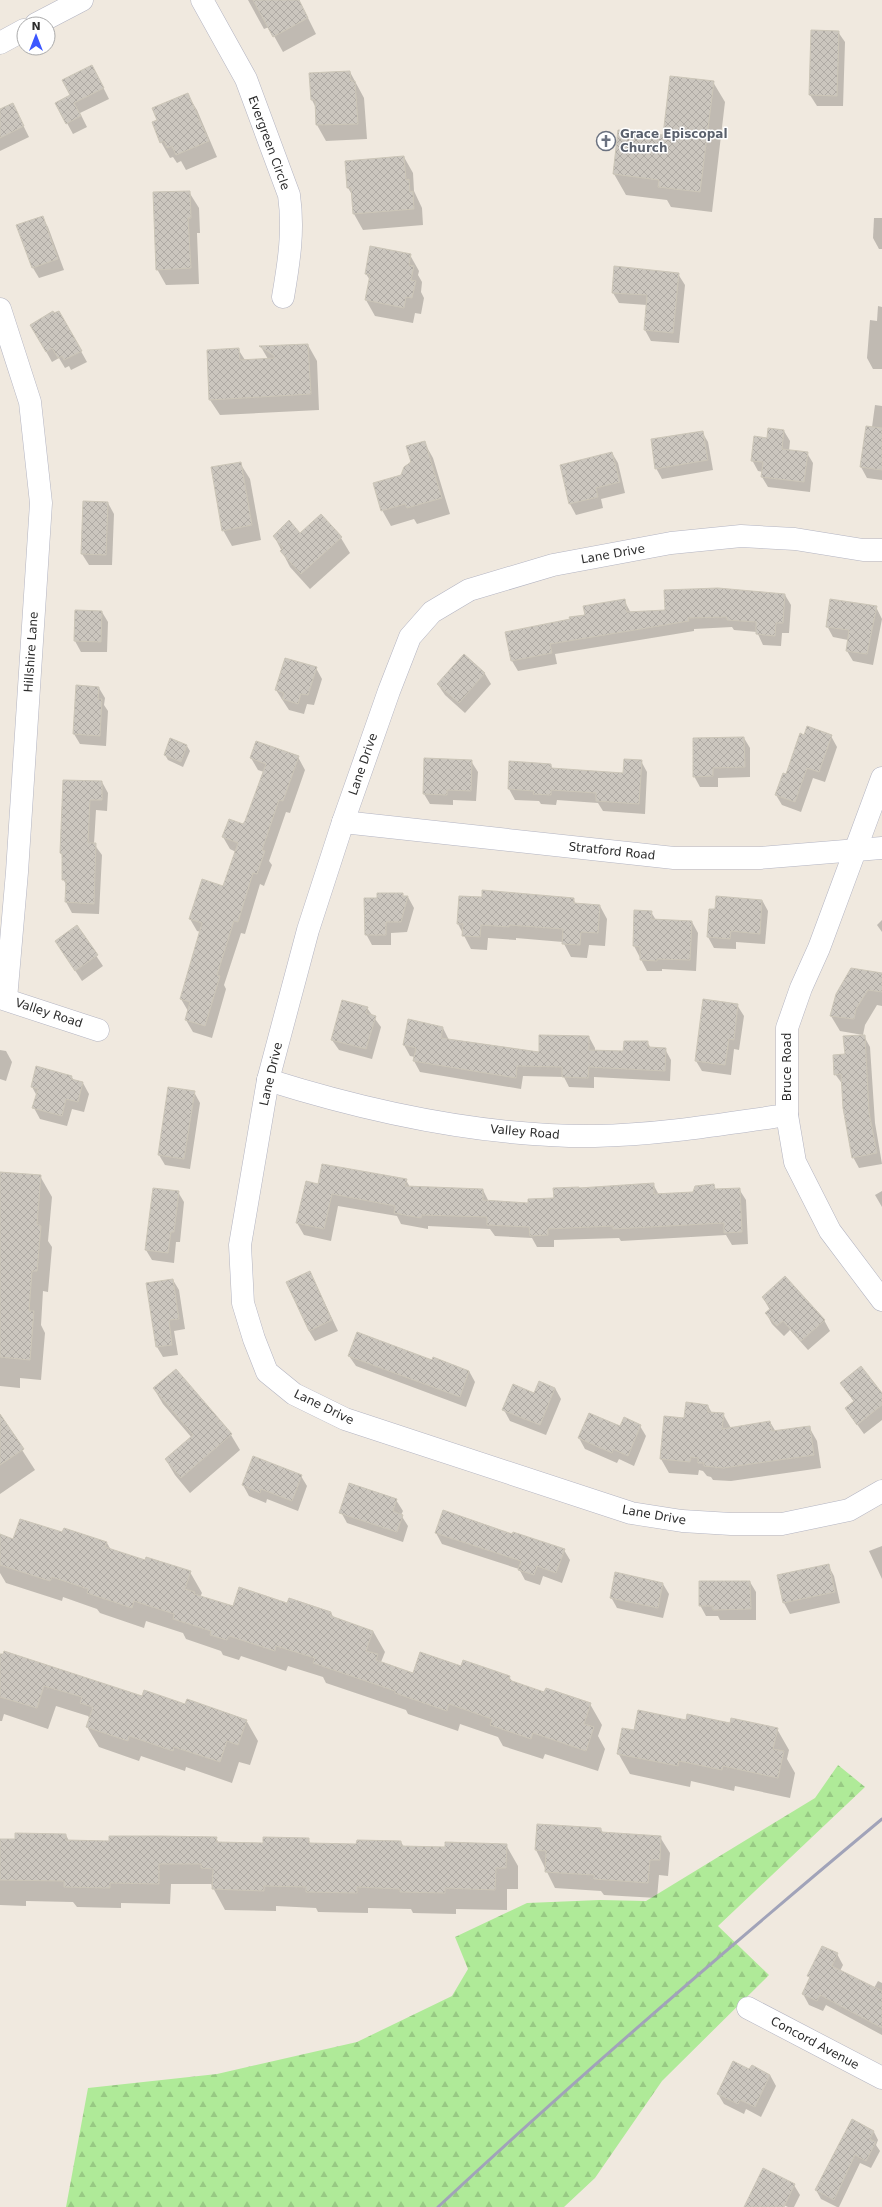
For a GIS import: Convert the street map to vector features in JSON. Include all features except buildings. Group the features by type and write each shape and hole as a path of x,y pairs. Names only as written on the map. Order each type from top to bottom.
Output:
{"street":[{"path":"51,16 82,0"},
{"name":"Evergreen Circle","path":"202,0 246,79 289,195 292,213 292,246 284,297"},
{"path":"0,43 16,34"},
{"name":"Hillshire Lane","path":"0,310 30,402 41,503 17,872 3,998"},
{"name":"Lane Drive","path":"882,550 862,550 795,539 741,536 671,543 553,565 469,590 432,612 410,637 388,691 308,930 268,1080 240,1245 243,1303 254,1340 267,1372 294,1394 345,1419 631,1513 682,1520 730,1524 782,1524 849,1510 882,1491"},
{"name":"Bruce Road","path":"882,778 819,948 801,988 787,1028 787,1115 795,1162 827,1224 882,1300"},
{"name":"Stratford Road","path":"343,822 674,858 760,858 882,848"},
{"name":"Valley Road","path":"3,998 98,1030"},
{"name":"Valley Road","path":"268,1080 358,1106 478,1128 541,1134 594,1136 658,1133 787,1115"},
{"name":"Concord Avenue","path":"748,2008 882,2078"}],"green space":[{"path":"838,1765 865,1787 718,1926 769,1975 662,2081 595,2178 564,2207 66,2207 88,2088 217,2074 357,2042 452,1996 468,1969 455,1937 527,1903 600,1900 646,1901 815,1798"}],"railway":[{"path":"438,2207 657,2010 882,1819"}],"place":[{"name":"Grace Episcopal Church","path":"606,141"}]}
